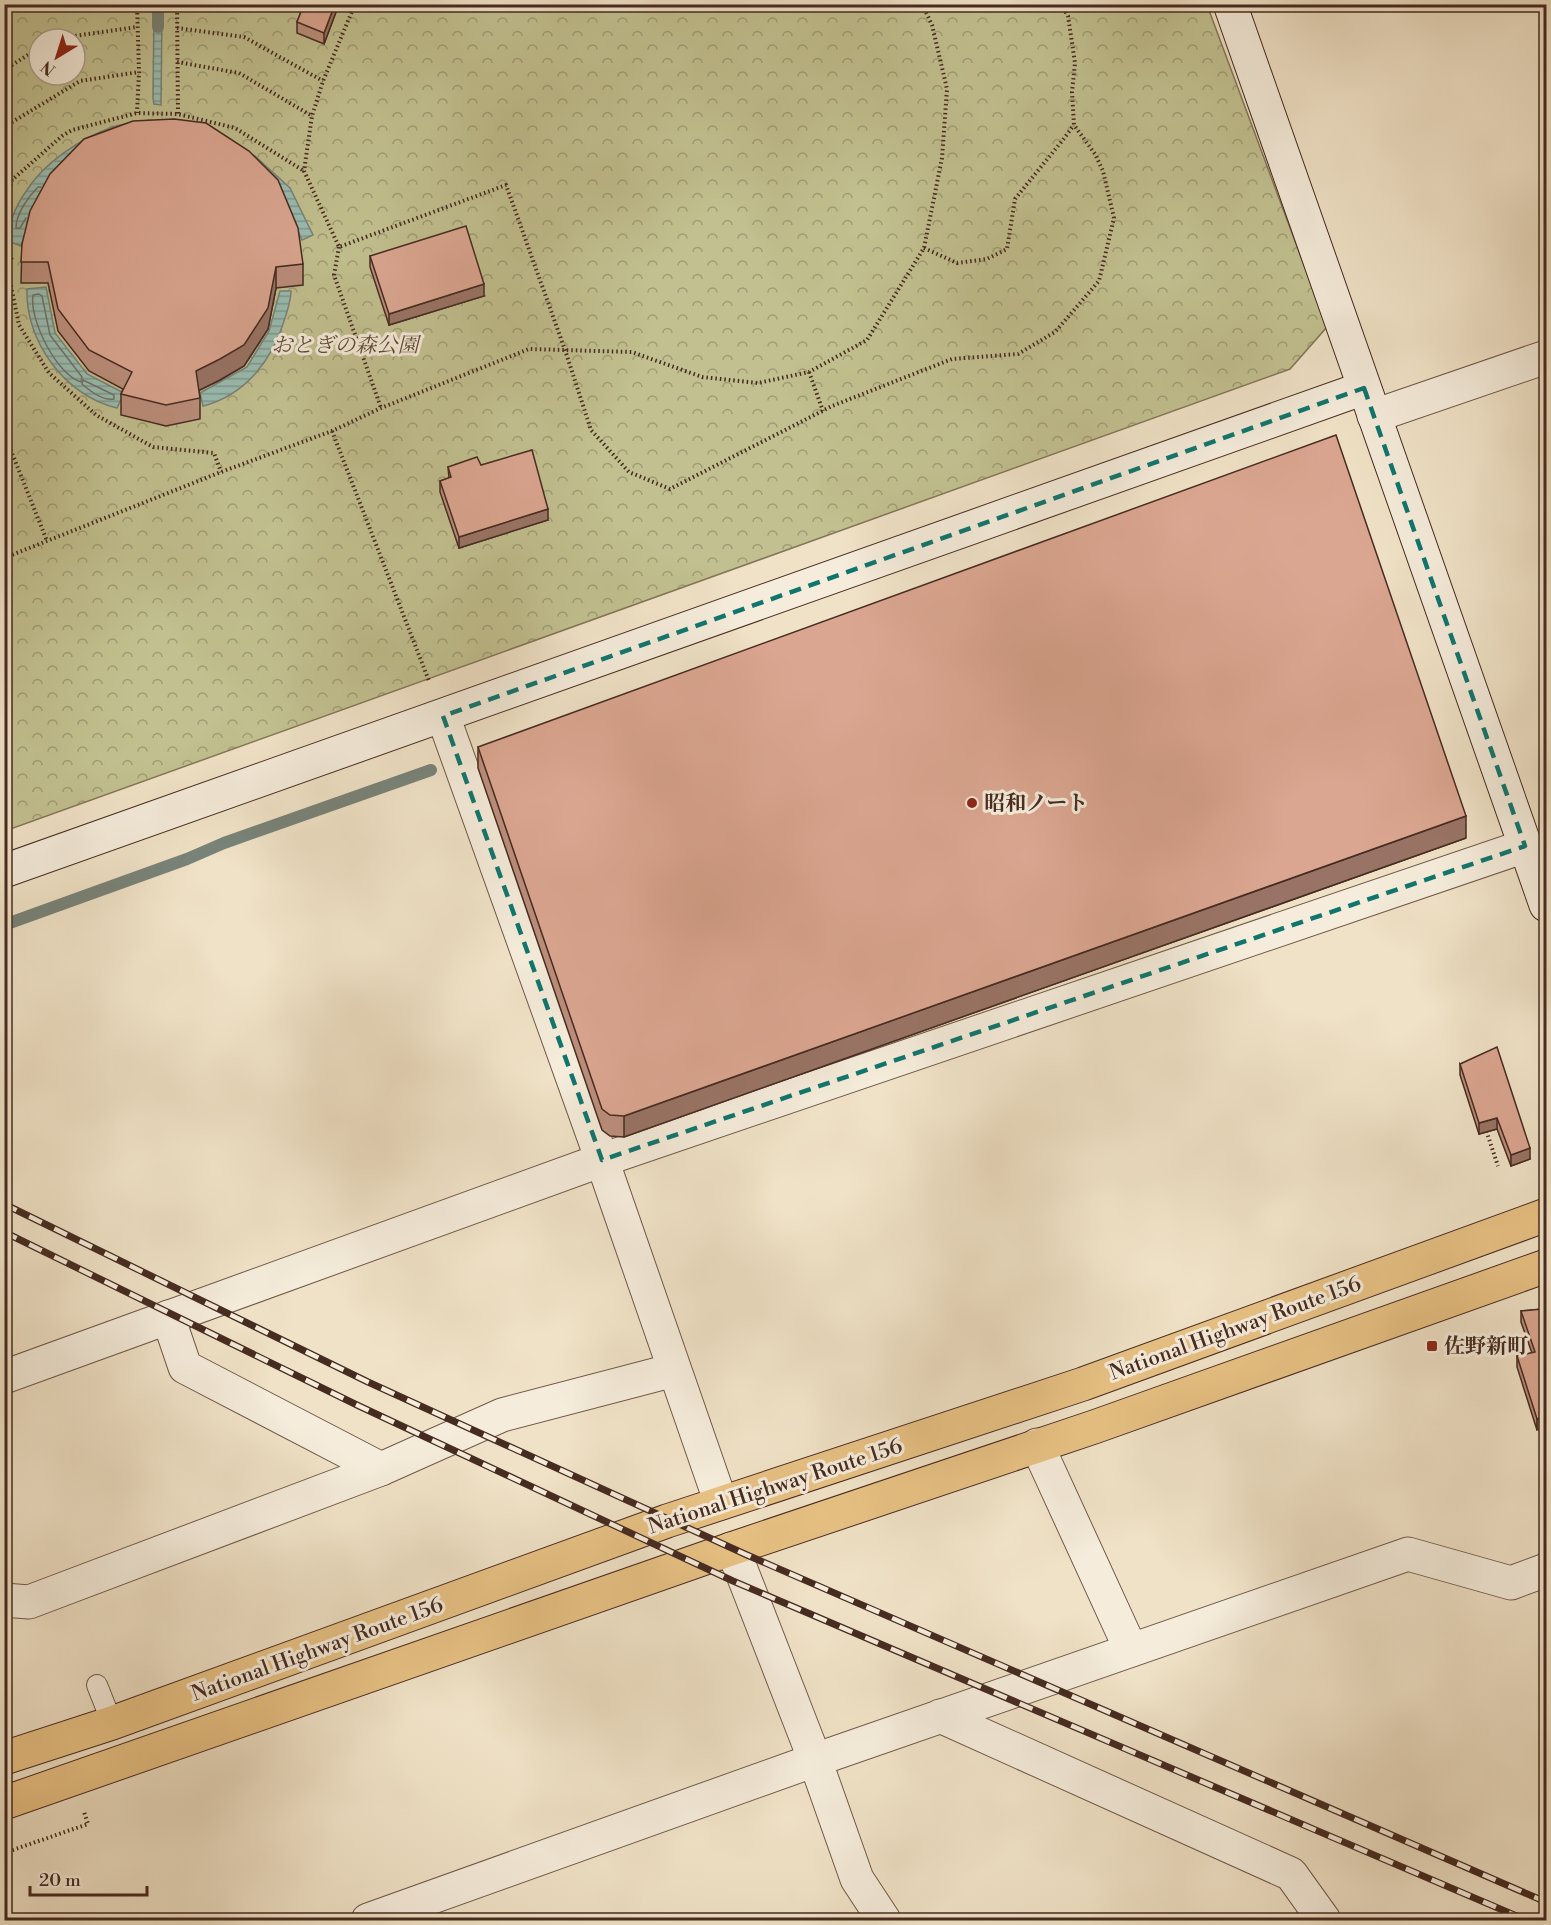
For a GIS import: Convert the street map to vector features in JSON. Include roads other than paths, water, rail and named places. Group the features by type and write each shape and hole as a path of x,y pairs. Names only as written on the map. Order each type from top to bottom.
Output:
{"highway":[{"name":"National Highway Route 156","path":"4,1758 112,1724 721,1503 1083,1384 1546,1215"},
{"name":"National Highway Route 156","path":"4,1803 730,1549 1094,1427 1546,1266"}],"street":[{"path":"1230,4 1546,905"},
{"path":"4,872 443,716 1369,402 1546,357"},
{"path":"443,716 602,1160 721,1503"},
{"path":"4,1377 602,1160 1525,846"},
{"path":"168,1317 185,1367 381,1469"},
{"path":"4,1600 28,1602 381,1469 502,1415 674,1370"},
{"path":"1037,1445 1131,1650"},
{"path":"730,1549 740,1568 815,1760 857,1879 884,1920"},
{"path":"368,1920 940,1716 1408,1554 1512,1583 1546,1570"},
{"path":"940,1716 1291,1874 1324,1920"}],"lane":[{"path":"97,1685 112,1724"}],"water":[{"path":"154,12 162,12 161,105 154,104 153,98"},
{"path":"150,120 26,231 21,246 5,240 21,198 52,162 76,145 101,132 122,124"},
{"path":"227,140 255,156 290,188 313,235 302,240 282,196"},
{"path":"46,287 55,333 87,374 124,393 117,408 98,402 65,379 41,346 28,309 27,289"},
{"path":"280,291 291,291 290,301 280,333 265,361 245,384 218,401 203,406 200,393 247,367 269,331"}],"waterway":[{"path":"158,4 158,27"},
{"path":"4,925 187,859 224,843 431,770"}],"railway":[{"path":"4,1204 368,1382 747,1555 1546,1902"},
{"path":"4,1232 359,1406 733,1581 1526,1920"}],"place":[{"name":"昭和ノート","path":"972,803"},
{"name":"佐野新町","path":"1432,1346"}],"park label":[{"name":"おとぎの森公園","path":"345,345"}]}
